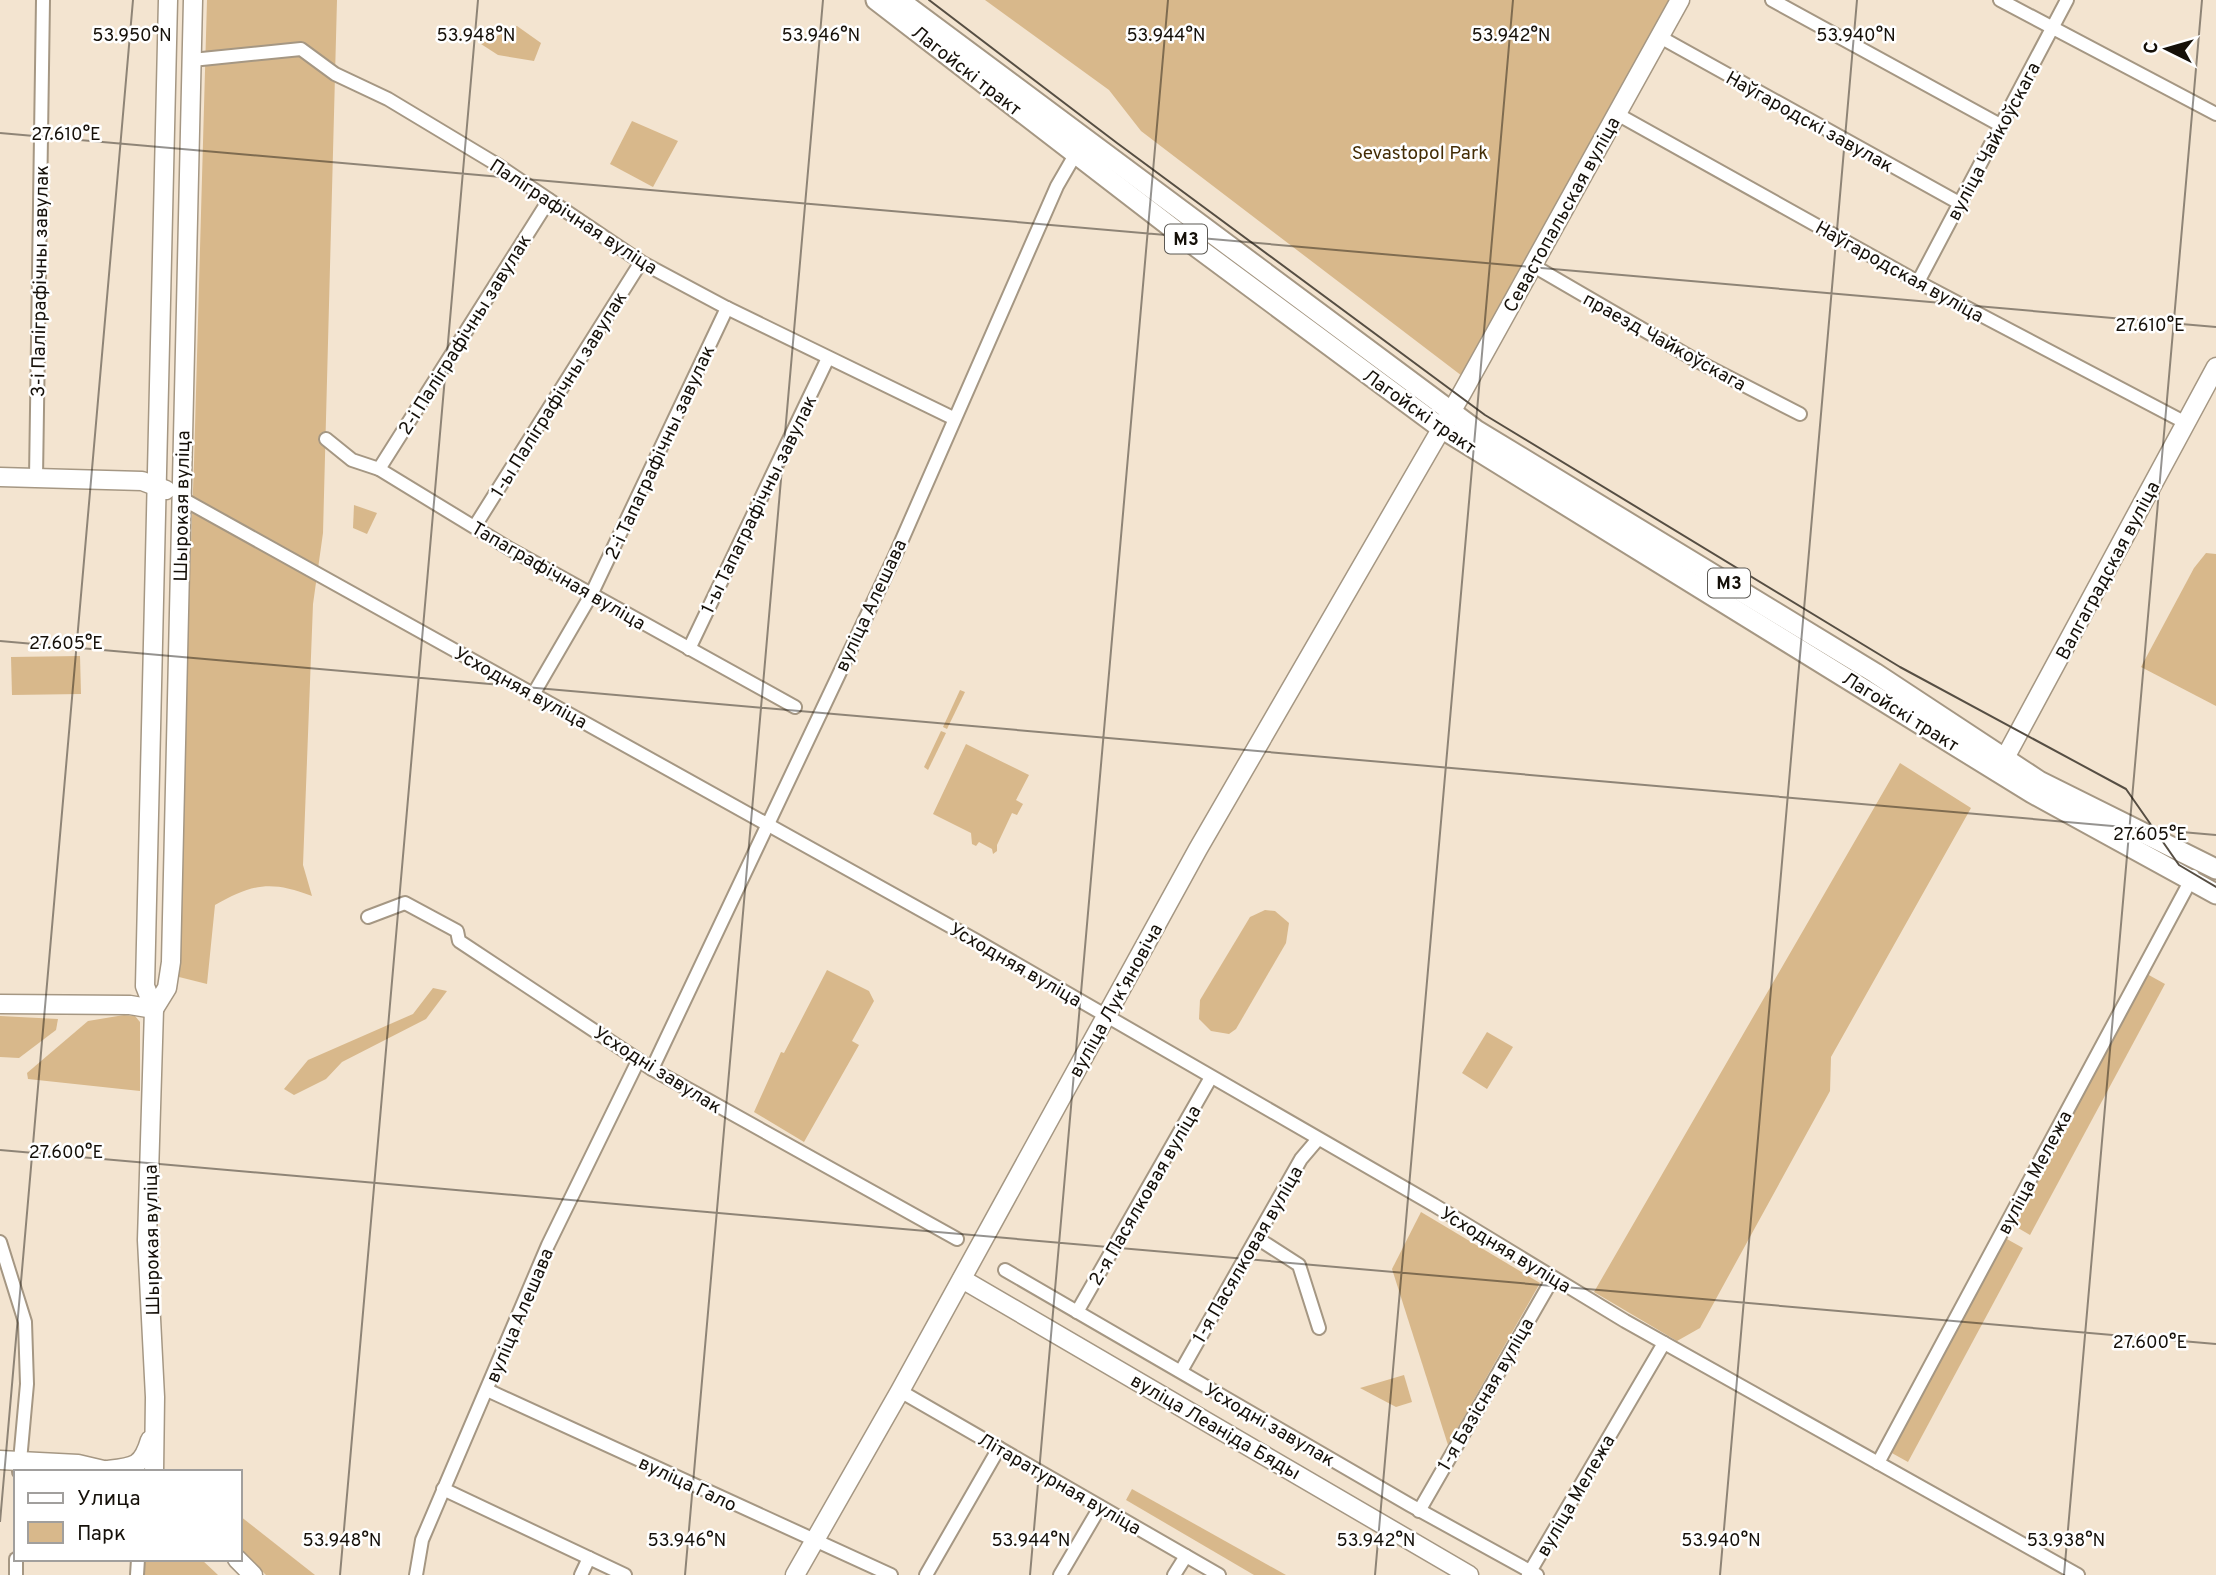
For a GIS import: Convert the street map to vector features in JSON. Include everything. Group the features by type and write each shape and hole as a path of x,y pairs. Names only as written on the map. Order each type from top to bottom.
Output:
{"main road":[{"name":"Шырокая вуліца","path":"153,1470 155,1423 147,1240 154,1009 145,986 168,0"},
{"name":"Шырокая вуліца","path":"154,1009 167,988 171,962 193,0"},
{"name":"Лагойскі тракт","path":"876,0 1080,147 1446,420 2001,765"},
{"name":"Лагойскі тракт","path":"899,0 1080,147"},
{"name":"Севастопальская вуліца","path":"1446,420 1680,0"},
{"name":"Валгаградская вуліца","path":"2001,765 2216,368"},
{"name":"вуліца Лукʼяновіча","path":"795,1575 901,1391 1247,762 1446,420"},
{"name":"Усходняя вуліца","path":"0,477 142,481 158,485 181,498"},
{"name":"М3","path":"2001,765 2039,781 2111,819 2143,830 2209,865"},
{"name":"М3","path":"2001,765 2190,881 2216,894"},
{"path":"0,1003 130,1005 154,1009"},
{"name":"вуліца Леаніда Бяды","path":"962,1279 1469,1575"},
{"path":"114,1470 139,1464 145,1457 155,1423"},
{"path":"0,1460 20,1466 78,1464 105,1470"},
{"path":"239,1561 253,1575"}],"street":[{"name":"3-і Паліграфічны завулак","path":"36,478 43,0"},
{"path":"1772,0 2002,126"},
{"path":"2000,0 2216,114"},
{"name":"вуліца Чайкоўскага","path":"1918,282 2067,0"},
{"name":"Наўгародскі завулак","path":"1660,37 1961,204"},
{"name":"Паліграфічная вуліца","path":"192,60 301,49 335,74 388,99 496,164 641,262 727,308 953,418"},
{"name":"Наўгародская вуліца","path":"1617,114 1918,282 2186,423"},
{"name":"вуліца Алешава","path":"652,1069 894,558 1052,197 1080,147"},
{"name":"2-і Паліграфічны завулак","path":"379,469 550,200"},
{"name":"1-ы Паліграфічны завулак","path":"475,526 641,262"},
{"name":"праезд Чайкоўскага","path":"1532,265 1697,361 1800,414"},
{"name":"2-і Тапаграфічны завулак","path":"534,693 591,595 727,308"},
{"name":"1-ы Тапаграфічны завулак","path":"689,649 828,358"},
{"name":"Тапаграфічная вуліца","path":"326,439 352,460 379,469 591,595 795,707"},
{"name":"Усходняя вуліца","path":"181,498 1106,1015 1210,1079 1318,1139 1664,1343 2078,1575"},
{"name":"вуліца Мележа","path":"1878,1463 2190,881 2209,865"},
{"name":"Усходні завулак","path":"369,917 405,903 457,931 459,941 638,1061 957,1239"},
{"name":"вуліца Алешава","path":"416,1575 422,1540 548,1245 638,1061"},
{"name":"2-я Пасялковая вуліца","path":"1077,1312 1210,1079"},
{"name":"1-я Пасялковая вуліца","path":"1181,1371 1301,1159 1318,1139"},
{"path":"1257,1238 1299,1265 1319,1328"},
{"path":"0,1242 25,1322 27,1384 20,1466"},
{"name":"Усходні завулак","path":"1005,1270 1532,1574"},
{"name":"1-я Базісная вуліца","path":"1419,1511 1553,1278"},
{"name":"вуліца Мележа","path":"1532,1574 1664,1343"},
{"name":"вуліца Гало","path":"487,1390 891,1575"},
{"name":"Літаратурная вуліца","path":"901,1391 1219,1575"},
{"path":"926,1575 999,1448"},
{"path":"443,1489 625,1575"},
{"path":"1060,1575 1100,1507"},
{"path":"1174,1575 1186,1556"},
{"path":"581,1575 589,1558"}],"green space":[{"path":"207,0 337,0 323,533 313,604 303,865 312,896 273,886 262,887 240,892 215,905 207,984 175,976 194,463"},
{"name":"Sevastopol Park","path":"985,0 1678,0 1466,379 1141,131 1109,90"},
{"path":"517,26 541,43 534,61 498,55 481,44"},
{"path":"632,121 678,141 653,187 610,164"},
{"path":"354,505 377,513 367,534 353,528"},
{"path":"2206,553 2216,554 2216,706 2141,667 2194,568"},
{"path":"80,656 81,694 12,695 11,657"},
{"path":"960,690 965,692 947,729 943,727"},
{"path":"941,731 946,733 928,770 924,767"},
{"path":"966,744 1029,775 1016,800 1023,804 1017,815 1012,813 997,845 997,851 993,854 992,849 979,842 976,846 972,844 971,833 933,814"},
{"path":"1900,763 1971,808 1831,1057 1830,1091 1700,1328 1677,1341 1594,1292"},
{"path":"1265,910 1275,911 1289,923 1286,943 1236,1029 1229,1034 1211,1031 1199,1019 1200,1000 1250,917"},
{"path":"827,970 869,991 874,1001 852,1041 859,1045 804,1142 754,1112 781,1052 784,1053"},
{"path":"2147,974 2165,984 2030,1235 2013,1225"},
{"path":"433,988 447,991 426,1019 342,1062 326,1079 294,1095 284,1089 308,1060 413,1014"},
{"path":"124,1015 135,1016 140,1022 140,1091 28,1079 27,1073 88,1021"},
{"path":"0,1016 58,1019 56,1030 19,1058 0,1057"},
{"path":"1487,1032 1513,1047 1487,1089 1462,1073"},
{"path":"1421,1212 1540,1283 1448,1445 1392,1269"},
{"path":"2005,1238 2023,1248 1908,1462 1890,1452"},
{"path":"1404,1375 1412,1402 1396,1407 1360,1388"},
{"path":"1132,1489 1286,1575 1254,1575 1126,1500"},
{"path":"242,1518 315,1575 266,1575 242,1552"},
{"path":"145,1561 203,1561 218,1575 145,1575"}],"tram line":[{"path":"929,0 1117,143 1485,415 1900,667 2126,789 2179,865 2216,887"}]}
